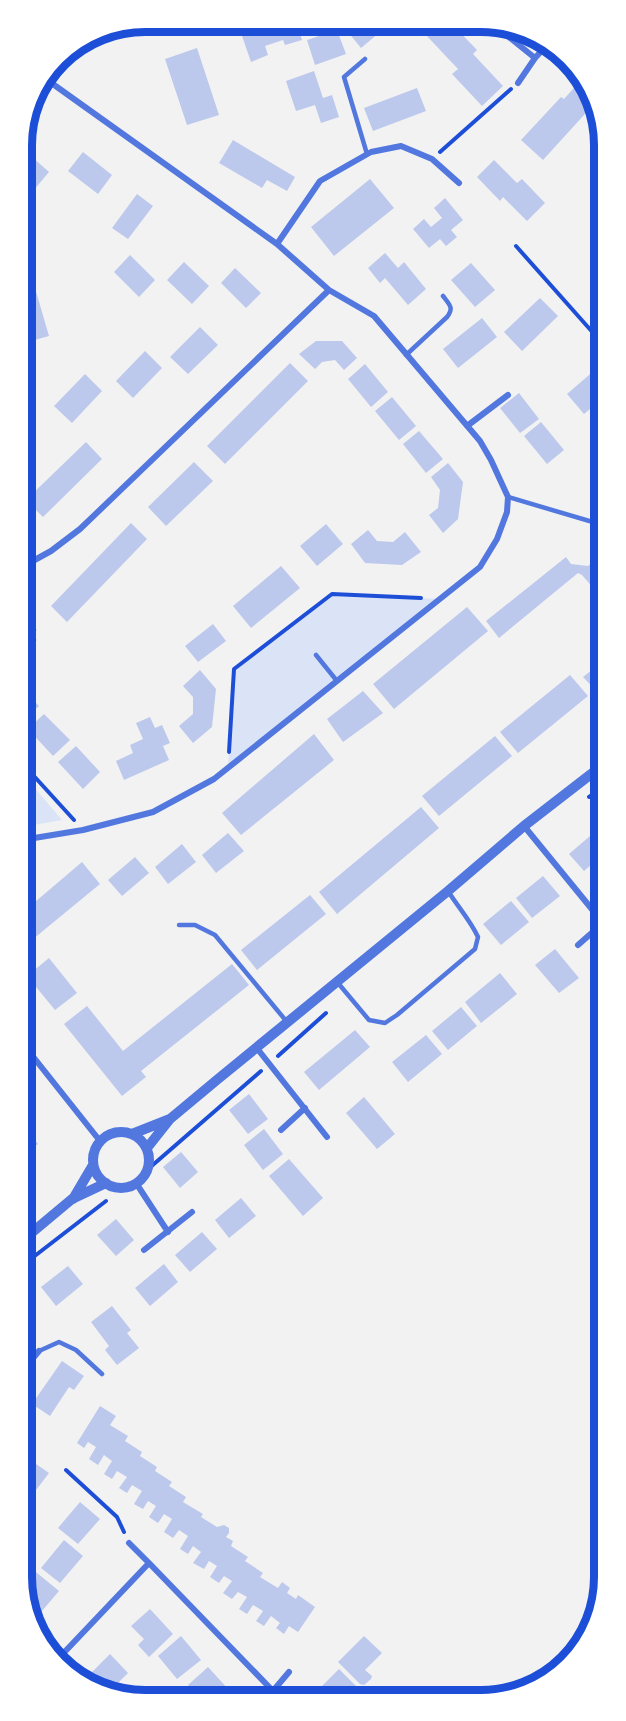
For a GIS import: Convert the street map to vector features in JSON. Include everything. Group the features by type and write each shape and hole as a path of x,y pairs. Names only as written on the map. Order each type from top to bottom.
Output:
{"street":[{"path":"505,34 535,58"},
{"path":"518,83 542,50"},
{"path":"32,838 83,830 153,812 214,779 480,567 497,539 507,512 508,497 480,441 374,316 329,290 277,244 50,82"},
{"path":"277,244 320,181 370,152 401,146 432,159 459,183"},
{"path":"32,562 51,552 80,529 329,290"},
{"path":"467,426 508,395"},
{"path":"147,1148 171,1119 256,1047 524,826 594,772"},
{"path":"524,826 594,913"},
{"path":"578,945 594,932"},
{"path":"256,1047 327,1137"},
{"path":"32,1055 100,1141"},
{"path":"281,1131 305,1108"},
{"path":"132,1134 171,1119"},
{"path":"115,1132 123,1132 132,1134 143,1142 149,1155 147,1170 142,1178 123,1188 106,1183 93,1165 95,1148 100,1141 115,1132"},
{"path":"72,1199 93,1165"},
{"path":"32,1232 72,1199 106,1183"},
{"path":"136,1183 168,1232"},
{"path":"144,1250 192,1212"},
{"path":"32,1359 39,1351"},
{"path":"129,1543 272,1690"},
{"path":"62,1655 149,1563"},
{"path":"274,1690 290,1672"}],"lane":[{"path":"365,59 344,77 367,154"},
{"path":"406,355 451,312 444,296"},
{"path":"508,497 594,522"},
{"path":"316,655 337,681"},
{"path":"337,982 369,1020 385,1023 398,1015 475,950 478,937 470,920 448,891"},
{"path":"179,925 195,926 215,935 287,1022"},
{"path":"39,1351 59,1342 76,1350 102,1374"}],"path":[{"path":"432,159 518,83"},
{"path":"516,246 594,334"},
{"path":"228,768 234,669 332,594 441,598"},
{"path":"32,774 83,830"},
{"path":"586,800 594,794"},
{"path":"147,1170 347,994"},
{"path":"32,1258 123,1188"},
{"path":"66,1470 117,1517 129,1543"}],"shaded area":[{"path":"332,594 441,599 228,768 234,669"},
{"path":"32,785 62,820 32,825"}],"building":[{"path":"299,32 302,40 285,45 283,40 265,46 268,55 251,62 241,33"},
{"path":"338,32 346,54 315,65 307,40"},
{"path":"348,32 380,32 361,48"},
{"path":"420,32 460,32 477,50 473,54 503,86 482,106 452,74 458,69 425,34 423,36"},
{"path":"197,48 219,115 187,125 165,59"},
{"path":"314,71 323,98 332,95 339,117 321,123 315,105 296,111 286,81"},
{"path":"577,85 589,109 543,160 521,140 561,97 564,99"},
{"path":"417,88 426,111 373,131 364,108"},
{"path":"233,140 295,177 287,191 267,180 262,188 219,163"},
{"path":"83,152 112,175 98,194 68,171"},
{"path":"32,157 49,172 32,192"},
{"path":"494,160 517,183 522,179 545,203 527,221 503,197 500,201 477,177"},
{"path":"370,179 394,208 334,256 311,227"},
{"path":"137,194 153,206 128,239 112,228"},
{"path":"445,198 463,220 451,230 457,237 446,246 440,239 429,248 413,229 424,219 431,227 442,218 434,208"},
{"path":"385,253 398,268 404,262 426,289 408,305 385,278 380,283 368,268"},
{"path":"130,255 155,280 139,297 114,272"},
{"path":"184,262 209,286 192,304 167,280"},
{"path":"471,263 495,290 475,307 451,280"},
{"path":"235,268 261,293 246,308 221,283"},
{"path":"32,278 49,336 32,341"},
{"path":"540,298 558,316 522,351 504,332"},
{"path":"482,318 497,337 458,368 443,349"},
{"path":"200,327 218,345 188,374 170,357"},
{"path":"316,341 342,341 357,358 344,370 335,360 322,362 315,369 299,354"},
{"path":"145,351 162,368 133,398 116,381"},
{"path":"290,363 308,381 225,464 207,446"},
{"path":"365,364 388,392 371,407 348,379"},
{"path":"594,371 594,406 584,414 567,394"},
{"path":"85,374 102,391 72,423 54,406"},
{"path":"519,393 539,419 520,433 500,408"},
{"path":"392,397 416,426 399,440 375,411"},
{"path":"541,422 564,450 547,464 524,436"},
{"path":"419,431 443,459 426,473 403,444"},
{"path":"86,442 102,459 43,517 32,506 32,494"},
{"path":"194,462 213,481 166,526 148,507"},
{"path":"448,463 463,482 458,519 443,533 429,515 438,508 440,490 431,477"},
{"path":"131,523 147,539 67,622 51,606"},
{"path":"326,524 343,544 317,566 300,546"},
{"path":"368,530 377,541 393,542 405,532 421,552 402,565 365,563 351,544"},
{"path":"566,557 571,564 588,566 594,561 594,589 578,573 499,638 486,621"},
{"path":"281,566 300,588 251,628 233,606"},
{"path":"467,607 488,631 394,709 373,684"},
{"path":"213,624 226,641 198,662 185,646"},
{"path":"32,625 37,630 32,635"},
{"path":"32,635 37,640 32,645"},
{"path":"594,668 594,689 583,677"},
{"path":"200,670 216,689 212,727 193,743 179,726 193,714 193,697 183,686"},
{"path":"570,675 588,696 518,753 500,732"},
{"path":"363,691 383,713 343,742 327,719"},
{"path":"32,699 39,706 32,712"},
{"path":"44,714 70,740 53,756 32,733 32,725"},
{"path":"150,717 155,728 162,725 170,743 163,746 169,760 124,780 116,761 133,753 130,745 143,739 136,723"},
{"path":"314,734 334,760 241,835 222,813"},
{"path":"495,736 512,756 439,816 422,796"},
{"path":"76,746 100,772 83,789 58,762"},
{"path":"421,807 439,828 337,914 319,892"},
{"path":"228,833 244,851 216,873 202,855"},
{"path":"594,833 594,862 584,871 569,854"},
{"path":"182,844 196,862 168,884 155,867"},
{"path":"135,857 149,873 122,896 108,880"},
{"path":"82,862 100,884 32,940 32,904"},
{"path":"543,876 560,896 532,918 516,898"},
{"path":"310,895 326,914 257,970 241,950"},
{"path":"511,901 529,922 501,945 483,924"},
{"path":"555,949 579,978 559,993 535,965"},
{"path":"49,958 77,993 55,1010 32,982 32,972"},
{"path":"232,964 249,985 141,1071 146,1077 122,1096 64,1024 87,1006 123,1051"},
{"path":"500,973 517,994 481,1023 465,1002"},
{"path":"461,1007 477,1026 448,1050 432,1031"},
{"path":"355,1030 370,1047 319,1090 304,1072"},
{"path":"426,1035 442,1054 408,1082 392,1062"},
{"path":"249,1094 268,1119 248,1134 229,1110"},
{"path":"364,1097 395,1134 377,1149 346,1113"},
{"path":"264,1129 283,1154 263,1170 244,1145"},
{"path":"32,1136 38,1144 32,1149"},
{"path":"181,1152 198,1172 180,1188 163,1167"},
{"path":"289,1159 323,1198 303,1216 269,1176"},
{"path":"241,1198 256,1216 229,1238 215,1220"},
{"path":"116,1219 134,1240 116,1256 97,1235"},
{"path":"202,1232 217,1249 190,1272 175,1255"},
{"path":"164,1264 178,1282 150,1306 135,1288"},
{"path":"68,1266 83,1284 56,1306 41,1287"},
{"path":"112,1306 131,1330 127,1333 139,1348 117,1365 105,1350 109,1346 91,1322"},
{"path":"62,1361 84,1376 74,1390 69,1387 50,1416 32,1404"},
{"path":"100,1406 116,1416 110,1425 128,1436 125,1441 142,1452 140,1456 157,1467 155,1471 172,1482 169,1486 186,1497 183,1502 203,1514 201,1517 217,1527 224,1525 229,1528 226,1537 233,1541 231,1546 248,1557 245,1561 263,1573 260,1577 278,1588 282,1582 290,1588 287,1593 296,1599 298,1595 315,1607 298,1632 289,1626 284,1634 276,1628 280,1623 271,1616 264,1626 256,1621 263,1611 253,1605 247,1614 239,1609 247,1597 238,1592 232,1599 223,1593 232,1581 224,1576 219,1583 210,1577 217,1566 209,1561 204,1569 193,1563 201,1552 193,1546 188,1554 180,1549 188,1536 179,1530 173,1538 164,1532 172,1519 164,1514 158,1523 149,1517 156,1506 148,1501 143,1509 134,1504 142,1491 132,1485 127,1493 119,1488 127,1477 117,1471 112,1479 104,1474 112,1461 104,1455 98,1465 89,1459 96,1447 88,1442 84,1448 77,1443"},
{"path":"32,1461 49,1473 32,1493"},
{"path":"80,1502 100,1519 78,1544 58,1528"},
{"path":"64,1540 83,1556 60,1583 41,1568"},
{"path":"32,1569 59,1591 38,1616 32,1584"},
{"path":"150,1609 173,1634 149,1657 138,1645 144,1639 131,1626"},
{"path":"181,1636 201,1660 177,1679 158,1656"},
{"path":"364,1636 382,1653 365,1670 372,1676 364,1685 360,1684 338,1662"},
{"path":"110,1654 128,1673 115,1686 89,1675"},
{"path":"208,1667 229,1690 192,1690 188,1685"},
{"path":"339,1669 356,1686 352,1690 318,1690"}]}
